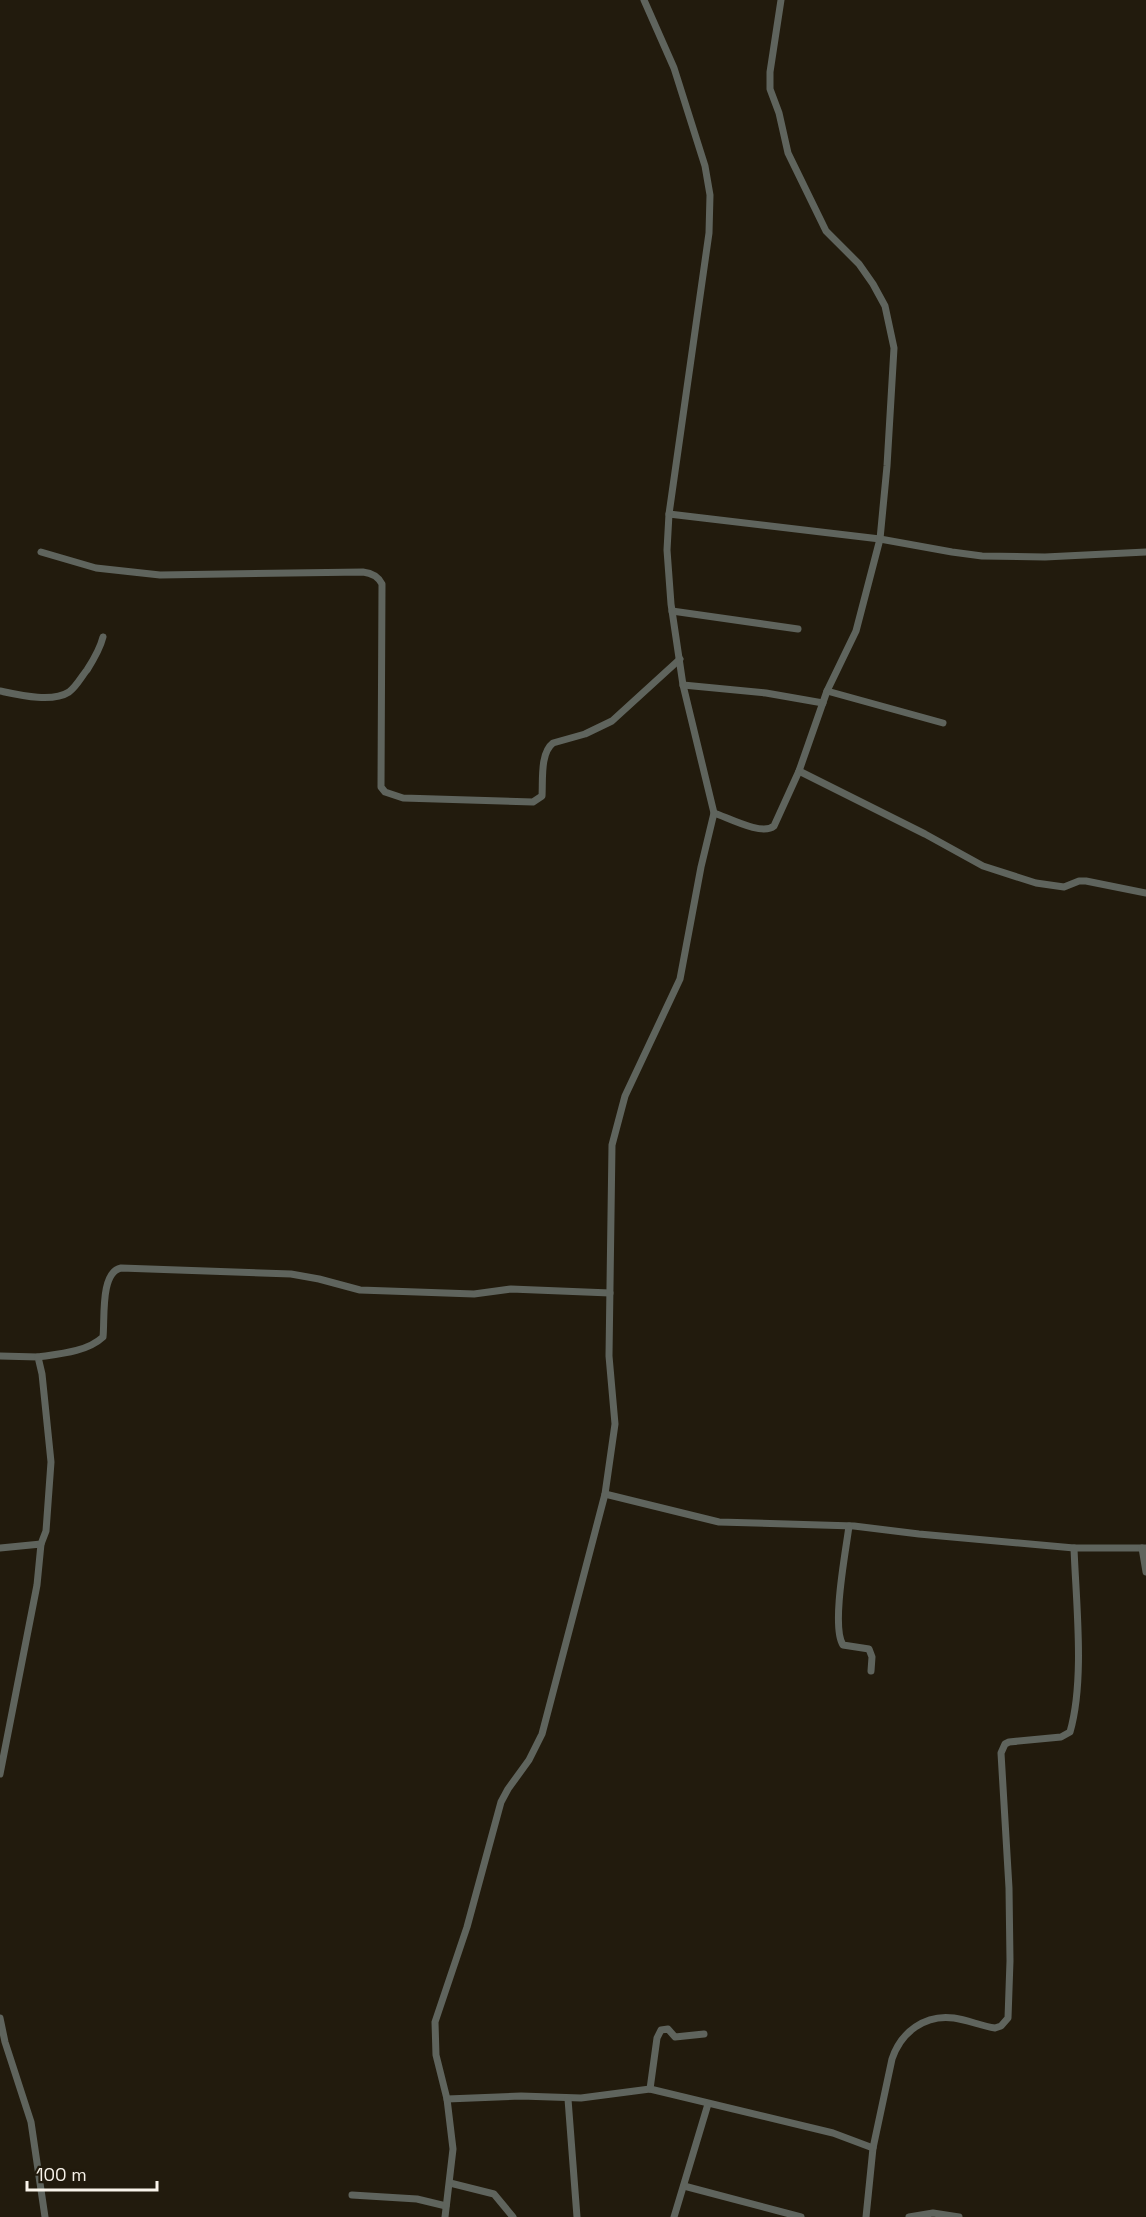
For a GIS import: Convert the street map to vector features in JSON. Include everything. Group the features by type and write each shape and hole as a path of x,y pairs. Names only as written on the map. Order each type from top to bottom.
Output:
{"street":[{"path":"445,2217 453,2149 447,2099 436,2055 435,2022 467,1927 501,1802 530,1760 546,1722 605,1494 615,1424 609,1356 611,1164 615,1132 625,1096 680,979 701,867 714,813 683,685 672,611 667,550 669,514 709,233 710,195 705,166 674,68 644,0"},
{"path":"714,813 761,830 774,826 799,771 827,691 856,631 880,539 887,466 894,341 885,306 873,284 859,264 826,231 788,153 779,113 770,88 770,72 781,0"},
{"path":"669,514 880,539 982,556 1045,557 1146,552"},
{"path":"41,552 96,568 160,575 363,572 371,573 379,578 382,584 381,787 385,792 403,798 537,801 542,796 544,759 551,744 604,726 623,713 680,659"},
{"path":"672,611 798,629"},
{"path":"0,691 44,697 67,693 75,687 94,659 104,637"},
{"path":"683,685 766,693 823,703"},
{"path":"827,691 943,723"},
{"path":"799,771 925,834 976,863 1009,876 1064,887 1079,881 1086,881 1146,893"},
{"path":"0,1356 38,1357 65,1353 88,1346 103,1337 104,1306 109,1276 112,1271 120,1268 268,1272 319,1279 360,1290 474,1294 511,1289 610,1293"},
{"path":"0,1774 37,1585 41,1544 46,1531 51,1462 42,1374 38,1357"},
{"path":"605,1494 719,1522 849,1526 1074,1548 1144,1548 1146,1572"},
{"path":"849,1526 840,1605 840,1640 843,1645 869,1649 872,1657 871,1671"},
{"path":"0,1548 41,1544"},
{"path":"866,2217 873,2148 892,2059 903,2037 916,2027 939,2018 951,2018 995,2028 1001,2026 1008,2018 1009,1888 1001,1753 1005,1744 1009,1742 1061,1737 1070,1732 1078,1681 1074,1548"},
{"path":"0,2018 4,2042 31,2122 45,2217"},
{"path":"650,2089 657,2038 661,2030 668,2029 675,2037 704,2034"},
{"path":"447,2099 521,2096 568,2099 650,2089 833,2133 873,2148"},
{"path":"568,2099 577,2217"},
{"path":"674,2217 708,2104"},
{"path":"450,2183 494,2194 513,2217"},
{"path":"684,2187 801,2217"},
{"path":"352,2195 417,2199 447,2206"},
{"path":"909,2217 933,2213 960,2217"}]}
